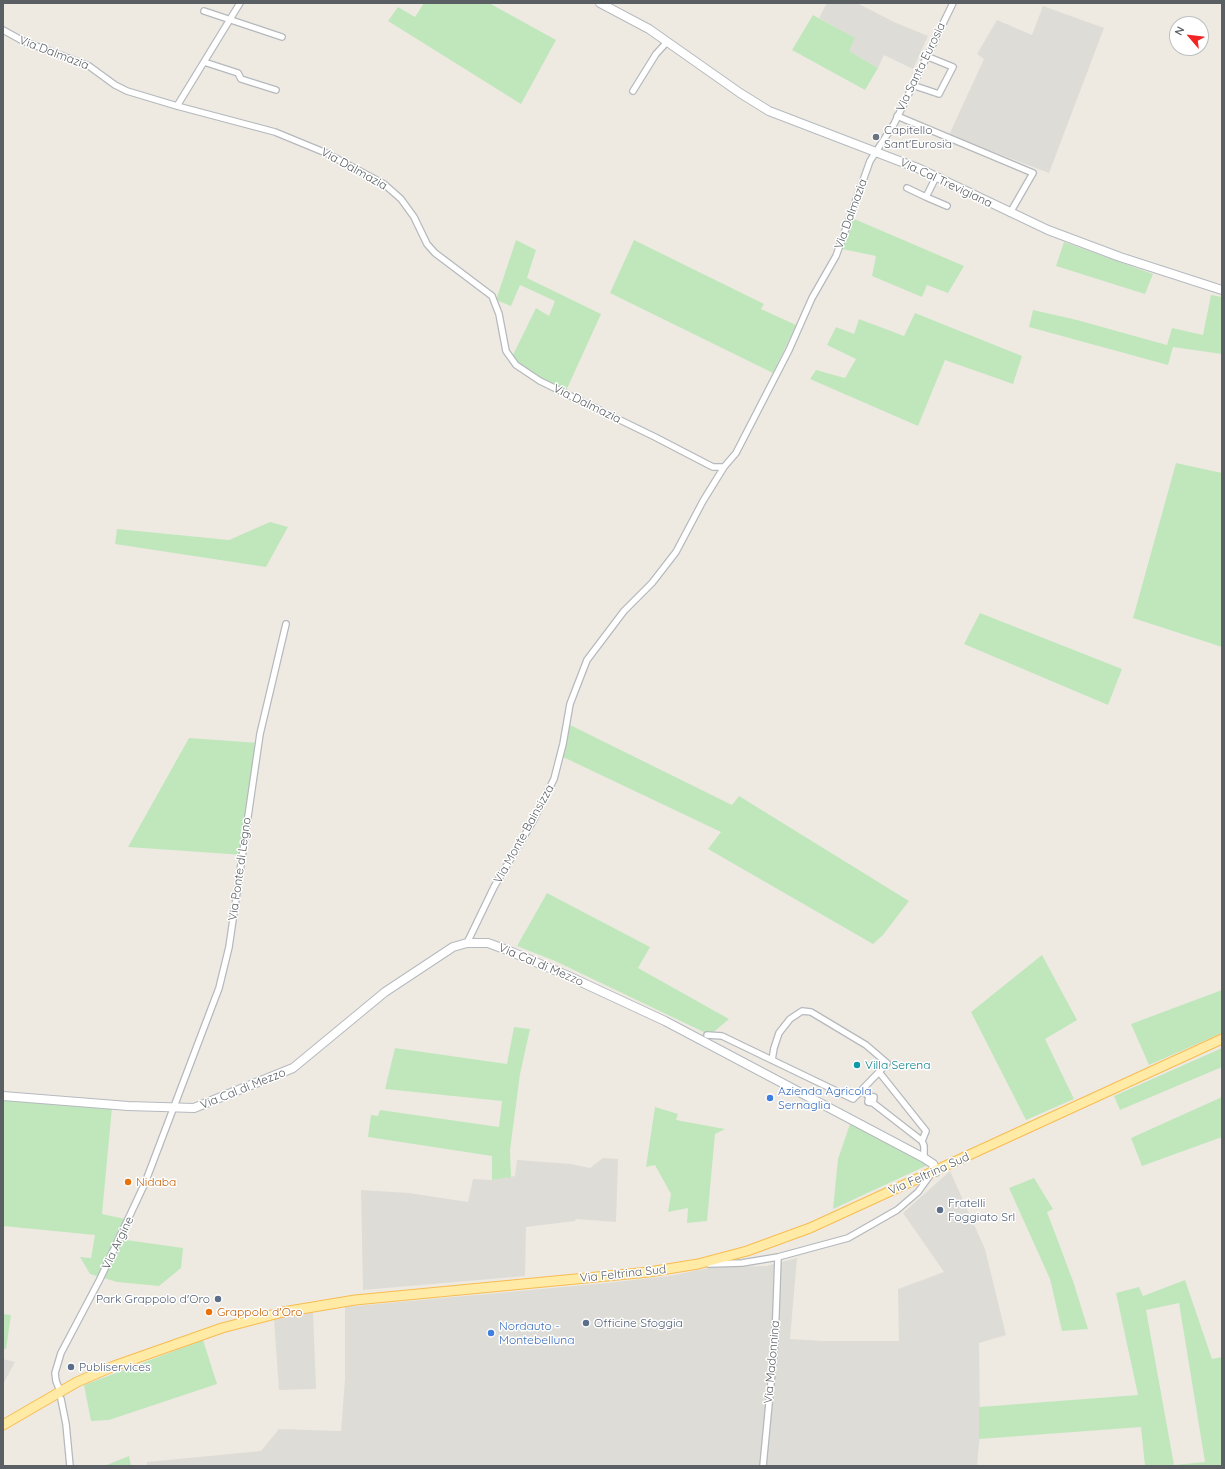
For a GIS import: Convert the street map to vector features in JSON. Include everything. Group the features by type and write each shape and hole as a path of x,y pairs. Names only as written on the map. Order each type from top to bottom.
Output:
{"main road":[{"name":"Via Feltrina Sud","path":"3,1425 60,1395 86,1378 166,1346 222,1328 283,1312 355,1300 634,1274 698,1264 747,1251 792,1235 934,1173 1222,1039"}],"street":[{"path":"177,106 240,3"},
{"name":"Via Cal Trevigiana","path":"600,3 636,22 768,111 876,152 936,177 1010,213 1120,257 1222,290"},
{"name":"Via Santa Eurosia","path":"876,152 897,116 953,3"},
{"path":"204,11 282,37"},
{"name":"Via Dalmazia","path":"3,30 23,41 94,68 115,85 127,91 275,132 326,152 384,184 401,199 414,217 427,244 435,253 492,296 499,314 503,343 509,358 516,365 540,381 654,436 713,467 724,467"},
{"path":"633,92 638,81 667,42"},
{"path":"912,85 939,94 953,67 926,56"},
{"path":"204,62 238,73 241,79 276,90"},
{"path":"897,116 1033,173 1010,213"},
{"name":"Via Dalmazia","path":"592,653 624,611 652,583 676,552 703,501 724,467 736,453 789,350 812,298 836,256 870,161 876,152"},
{"path":"926,197 936,177"},
{"path":"907,188 947,206"},
{"name":"Via Ponte di Legno","path":"173,1109 210,1015 229,947 260,734 286,624"},
{"name":"Via Monte Bainsizza","path":"467,943 494,887 533,821 554,779 563,744 570,704 587,660 592,653"},
{"name":"Via Cal di Mezzo","path":"3,1096 173,1109 194,1108 293,1068 351,1019 407,977 453,947 467,943 488,943 615,997 801,1092 924,1158 933,1164 934,1173"},
{"path":"707,1035 722,1036 853,1099 887,1063 866,1045 811,1012 806,1011 802,1011 790,1019 779,1032 772,1060"},
{"path":"879,1072 926,1131 922,1141"},
{"path":"861,1091 868,1096 868,1102 873,1103 922,1141 924,1146 924,1158"},
{"name":"Via Argine","path":"60,1395 55,1373 61,1353 100,1280 145,1183 173,1109"},
{"path":"698,1264 732,1264 778,1257 848,1238 897,1210 918,1192 934,1173"},
{"name":"Via Madonnina","path":"763,1466 775,1341 778,1257"},
{"path":"60,1395 67,1434 70,1466"}],"shaded area":[{"path":"827,3 857,3 894,22 928,36 913,69 884,55 878,68 848,51 854,38 819,18"},
{"path":"1043,6 1104,28 1049,173 949,135 984,59 977,54 997,20 1032,35"},
{"path":"603,1158 618,1159 616,1222 576,1219 575,1221 526,1227 525,1276 363,1290 361,1190 409,1193 468,1202 473,1179 492,1180 515,1176 517,1160 571,1164 590,1168"},
{"path":"950,1171 985,1249 1006,1335 979,1343 980,1432 977,1466 147,1466 147,1462 261,1451 279,1429 341,1431 345,1379 345,1307 607,1283 669,1276 713,1267 766,1266 797,1258 790,1339 823,1341 899,1341 898,1289 944,1272 903,1213"},
{"path":"313,1311 316,1389 279,1390 274,1319"},
{"path":"3,1359 15,1362 3,1384"}],"green space":[{"path":"424,3 489,3 556,40 521,104 388,21 398,7 415,17"},
{"path":"813,15 855,38 849,51 878,68 865,90 792,50"},
{"path":"852,218 964,266 948,293 927,285 922,297 872,276 876,256 842,249"},
{"path":"516,240 536,250 527,278 601,314 565,393 532,378 511,359 536,308 549,316 555,301 520,285 511,306 496,300"},
{"path":"634,240 764,304 761,309 796,325 773,373 610,293"},
{"path":"1064,242 1153,274 1145,294 1056,266"},
{"path":"1211,295 1222,297 1222,354 1173,347 1168,365 1029,327 1033,310 1077,320 1167,345 1172,328 1203,335"},
{"path":"915,313 1022,356 1013,384 945,360 918,426 810,379 816,370 845,378 856,359 827,345 836,327 854,334 859,319 904,336"},
{"path":"1176,463 1222,473 1222,647 1133,618"},
{"path":"270,522 288,527 266,567 115,544 117,529 229,540"},
{"path":"980,613 1122,669 1108,705 964,644"},
{"path":"570,725 732,805 739,796 909,901 883,935 873,944 708,849 721,832 563,757"},
{"path":"189,738 259,743 244,855 128,847"},
{"path":"547,893 650,947 638,968 729,1019 710,1035 555,961 517,946"},
{"path":"1042,955 1077,1020 1045,1039 1074,1099 1026,1120 971,1012"},
{"path":"1222,990 1222,1033 1149,1065 1131,1024"},
{"path":"514,1027 530,1029 520,1074 510,1150 511,1177 492,1180 492,1156 368,1137 371,1115 378,1116 380,1110 499,1127 502,1101 385,1089 395,1048 507,1064"},
{"path":"1222,1048 1222,1067 1120,1110 1114,1096"},
{"path":"1222,1097 1222,1137 1142,1166 1131,1138"},
{"path":"3,1099 112,1108 102,1214 130,1220 119,1239 183,1248 181,1268 159,1286 117,1282 90,1274 80,1257 91,1258 95,1235 3,1226"},
{"path":"655,1107 678,1114 676,1120 725,1129 715,1134 707,1221 687,1223 688,1208 668,1212 671,1194 655,1165 646,1167"},
{"path":"851,1121 932,1163 833,1209 838,1159"},
{"path":"1034,1178 1053,1209 1047,1212 1073,1281 1088,1329 1062,1331 1050,1279 1009,1188"},
{"path":"1185,1280 1212,1359 1222,1357 1222,1466 1145,1466 1141,1427 979,1439 979,1407 1138,1395 1116,1293 1139,1287 1143,1296","holes":["1179,1303 1205,1462 1174,1465 1146,1310"]},
{"path":"3,1314 11,1315 6,1349 3,1349"},
{"path":"203,1340 217,1384 109,1420 91,1421 84,1385"},
{"path":"129,1456 131,1466 104,1466"}],"place":[{"name":"Capitello Sant'Eurosia","path":"876,137"},
{"name":"Villa Serena","path":"857,1065"},
{"name":"Azienda Agricola Sernaglia","path":"770,1098"},
{"name":"Nidaba","path":"128,1182"},
{"name":"Fratelli Foggiato Srl","path":"940,1210"},
{"name":"Park Grappolo d'Oro","path":"218,1299"},
{"name":"Grappolo d'Oro","path":"209,1312"},
{"name":"Officine Sfoggia","path":"586,1323"},
{"name":"Nordauto - Montebelluna","path":"491,1333"},
{"name":"Publiservices","path":"71,1367"}]}
